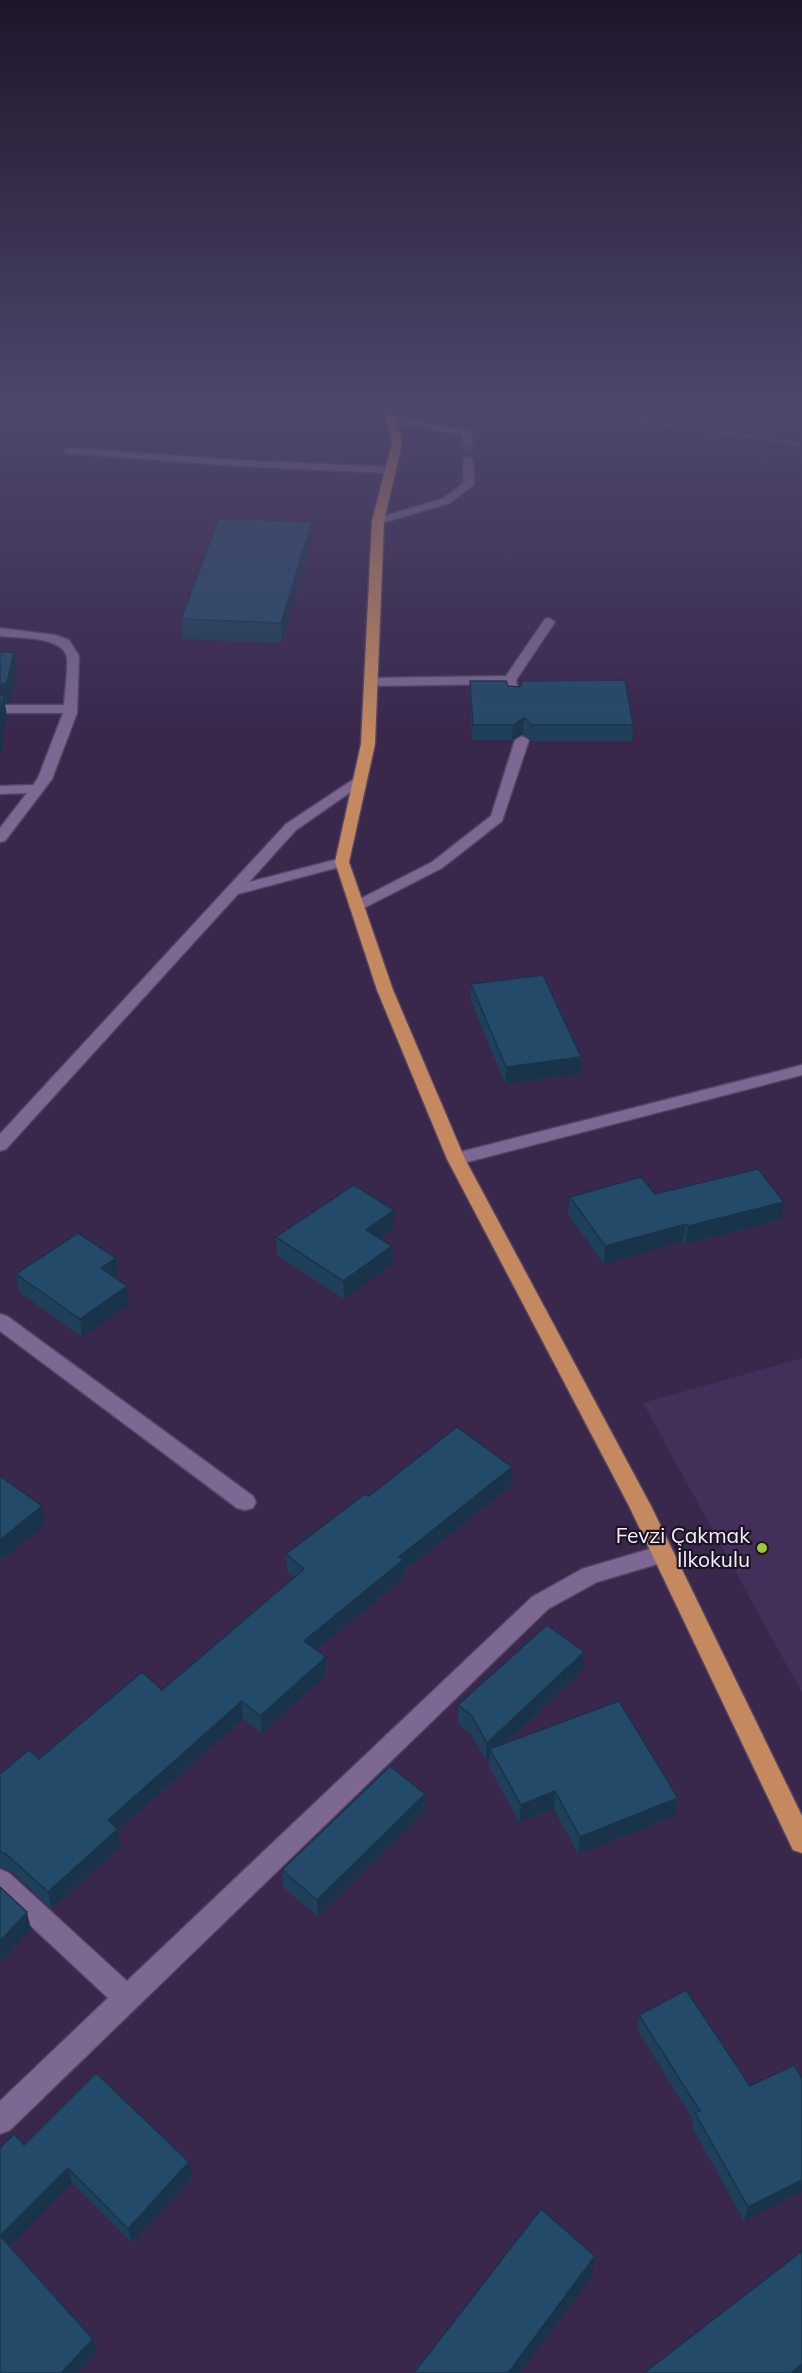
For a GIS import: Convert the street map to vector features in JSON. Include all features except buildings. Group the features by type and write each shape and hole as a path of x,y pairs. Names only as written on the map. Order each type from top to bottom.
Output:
{"main road":[{"path":"378,521 368,744 342,862 384,990 456,1159 640,1506 802,1842"}],"street":[{"path":"378,521 386,519"},
{"path":"514,696 510,680 549,622"},
{"path":"0,632 51,638 64,643 73,656 70,709 45,778 0,838"},
{"path":"370,682 510,680"},
{"path":"0,709 70,709"},
{"path":"357,906 437,865 497,818 522,741"},
{"path":"0,1145 291,827 360,779"},
{"path":"0,790 37,789"},
{"path":"232,891 342,862"},
{"path":"456,1159 802,1070"},
{"path":"0,1321 245,1502"},
{"path":"0,2120 540,1603 590,1575 663,1554"},
{"path":"0,1881 127,1998"}],"shaded area":[{"name":"Fevzi Çakmak İlkokulu","path":"802,1358 802,1693 643,1403"}],"place":[{"name":"Fevzi Çakmak İlkokulu","path":"762,1548"}]}
